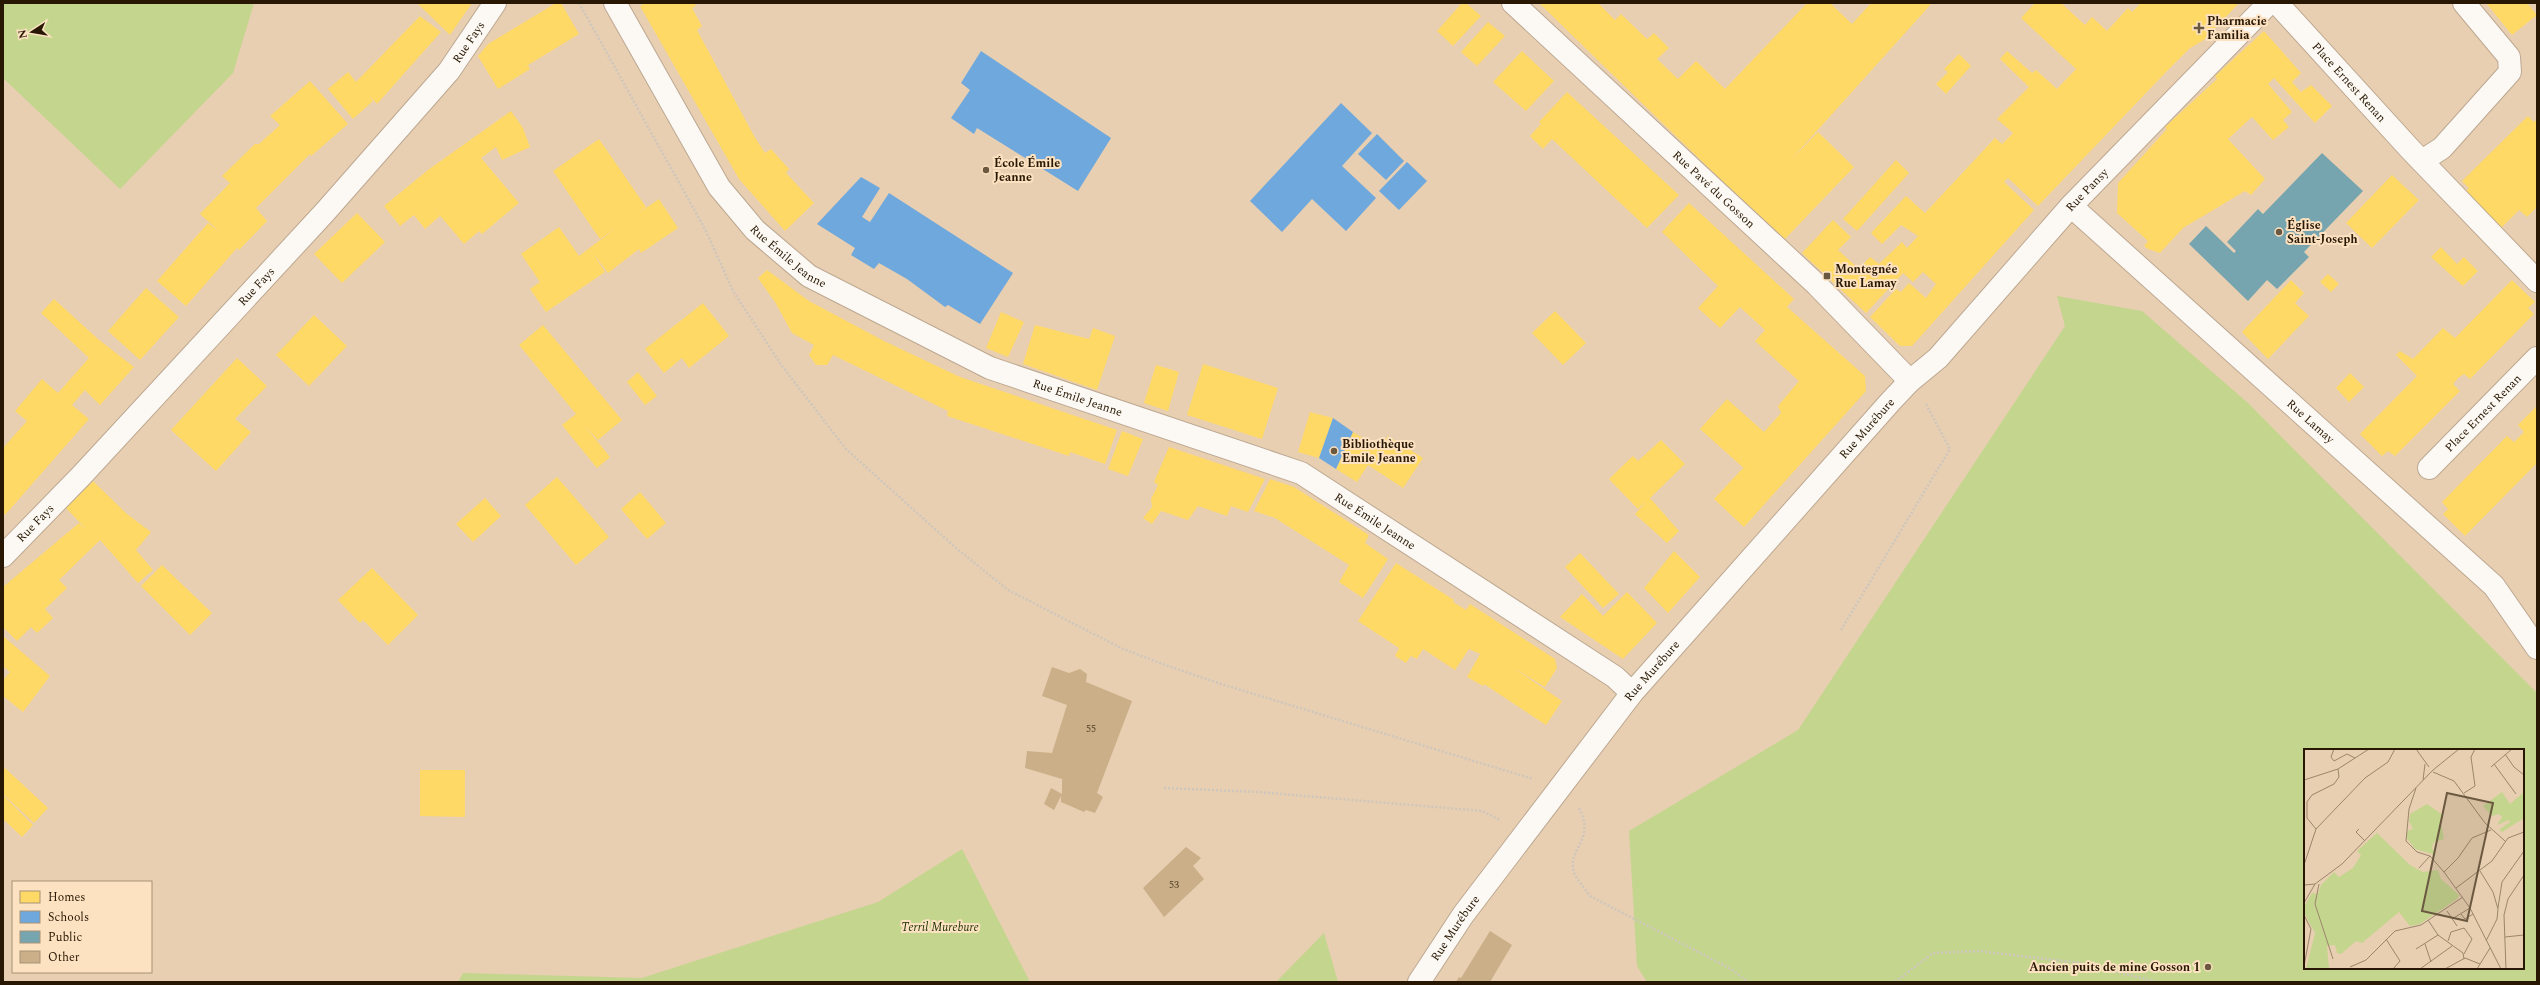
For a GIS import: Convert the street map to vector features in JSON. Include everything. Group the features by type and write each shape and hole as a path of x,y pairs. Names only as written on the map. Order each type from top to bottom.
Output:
{"street":[{"name":"Rue Fays","path":"3,556 87,470 325,212 449,71 495,3"},
{"name":"Rue Émile Jeanne","path":"615,3 720,187 755,230 809,276 990,368 1302,473 1608,672 1632,693"},
{"name":"Rue Pavé du Gosson","path":"1513,3 1818,285 1910,381"},
{"name":"Rue Pansy","path":"1910,381 1938,358 2071,206 2269,3"},
{"name":"Place Ernest Renan","path":"2277,3 2422,161 2537,281"},
{"path":"2422,161 2442,148 2510,72 2509,57 2464,3"},
{"name":"Rue Lamay","path":"2071,206 2494,586 2537,648"},
{"name":"Place Ernest Renan","path":"2429,468 2537,358"},
{"name":"Rue Murébure","path":"1419,982 1463,915 1527,833 1632,693 1910,381"}],"path":[{"path":"579,3 706,231 733,291 782,366 846,449 956,548 1008,590 1121,648 1218,683 1530,777 1559,790 1579,809 1585,821 1584,836 1573,858 1575,875 1590,896 1731,968 1748,982"},
{"path":"1841,630 1950,449 1925,403"},
{"path":"1164,788 1258,792 1482,811 1527,833"},
{"path":"1895,982 1933,953 1978,950 2081,963 2157,982"}],"green space":[{"path":"3,3 254,3 233,73 120,189 3,78"},
{"path":"2057,296 2142,311 2248,403 2537,693 2537,982 1647,982 1637,966 1629,831 1798,730 2065,326"},
{"name":"Terril Murebure","path":"962,849 1030,982 458,982 463,973 642,978 878,902"},
{"path":"1324,933 1338,982 1276,982"}],"building: Homes":[{"path":"417,3 472,3 450,35"},
{"path":"556,3 561,3 579,34 528,65 530,69 498,89 478,56 488,44"},
{"path":"646,3 694,3 696,6 692,8 702,26 697,30 754,136 765,153 771,149 789,169 786,173 814,203 785,231 739,179 640,6"},
{"path":"1462,3 1466,3 1481,16 1453,46 1437,31"},
{"path":"1539,3 1598,3 1615,20 1621,14 1647,39 1654,33 1669,48 1657,59 1678,79 1696,61 1725,89 1807,3 1830,3 1852,24 1871,3 1932,3 1788,163 1818,132 1854,167 1785,239 1716,175"},
{"path":"2035,3 2061,3 2085,25 2092,17 2107,31 2128,8 2132,12 2141,3 2239,3 2204,40 2190,48 2167,71 2038,206 2008,178 2004,182 2034,210 1912,346 1900,346 1870,317 1896,289 1901,292 1909,283 1926,298 1936,284 1923,272 1913,282 1903,273 1866,313 1802,253 1833,220 1851,237 1838,250 1859,269 1870,257 1879,264 1902,242 1907,248 1918,236 1901,225 1882,244 1871,233 1906,196 1925,213 1995,138 2002,144 2013,133 1997,119 2029,87 2000,59 2007,51 2032,73 2036,70 2057,89 2076,69 2021,18"},
{"path":"2486,3 2527,3 2537,15 2512,35"},
{"path":"420,16 441,32 377,104 370,96 373,101 353,119 328,89 348,72 356,82"},
{"path":"1488,22 1505,36 1477,66 1461,52"},
{"path":"2264,31 2301,73 2292,82 2301,92 2311,85 2332,106 2315,123 2274,78 2268,84 2292,112 2283,120 2289,127 2273,140 2252,117 2228,139 2265,179 2251,195 2245,191 2183,228 2160,253 2148,249 2144,246 2148,241 2117,213 2118,183 2167,129 2165,127 2217,79 2215,76"},
{"path":"1522,51 1554,81 1526,111 1493,82"},
{"path":"1959,54 1971,66 1946,94 1936,84 1948,72 1944,69"},
{"path":"310,81 348,124 311,156 310,154 256,208 267,221 239,250 237,248 186,306 157,281 208,223 220,232 200,214 230,183 222,176 255,144 259,144 280,125 270,116"},
{"path":"1567,92 1679,195 1647,228 1552,139 1543,149 1530,136 1541,124 1539,122"},
{"path":"511,111 523,128 530,147 502,160 496,147 481,158 519,203 482,234 479,231 464,244 431,205 440,216 425,229 414,215 400,226 384,206 428,170"},
{"path":"2528,116 2534,122 2537,119 2537,207 2527,217 2519,210 2500,229 2463,194 2469,188 2462,181"},
{"path":"599,139 646,207 637,214 659,199 678,228 641,253 639,249 608,273 593,253 605,272 546,312 530,289 540,282 521,254 559,227 579,256 616,228 600,239 553,171"},
{"path":"1896,160 1909,173 1857,231 1843,219"},
{"path":"2392,175 2419,200 2372,248 2346,223"},
{"path":"1689,203 1794,299 1787,307 1865,376 1866,391 1744,527 1714,499 1743,468 1747,471 1700,429 1727,399 1764,432 1781,413 1778,406 1799,381 1755,341 1765,330 1740,307 1720,328 1698,308 1718,286 1662,232"},
{"path":"357,213 385,242 342,283 314,254"},
{"path":"2441,247 2457,264 2464,257 2478,271 2463,286 2431,257"},
{"path":"767,270 809,301 884,341 960,377 1117,430 1105,464 1070,452 1069,456 947,416 948,411 833,355 827,365 816,365 809,355 814,345 792,333 775,302 758,278"},
{"path":"2328,274 2339,284 2331,292 2320,282"},
{"path":"2291,280 2304,293 2295,303 2309,316 2268,359 2242,332"},
{"path":"2512,280 2535,302 2528,308 2534,314 2470,379 2464,374 2458,378 2453,384 2460,391 2395,456 2388,451 2382,456 2360,434 2417,376 2396,355 2400,351 2413,359 2443,328 2455,338"},
{"path":"146,288 179,317 140,360 108,331"},
{"path":"54,299 98,339 134,367 100,405 85,390 72,405 89,419 5,515 3,513 3,448 27,421 15,411 42,379 58,393 89,358 41,313"},
{"path":"703,303 729,336 689,368 682,358 664,373 645,349"},
{"path":"1555,311 1586,343 1563,365 1532,333"},
{"path":"1001,312 1024,322 1008,357 986,348"},
{"path":"314,315 347,346 309,386 276,355"},
{"path":"543,325 622,420 598,440 585,426 610,457 597,468 562,425 576,414 519,345"},
{"path":"1035,325 1089,339 1093,328 1115,336 1097,390 1023,364"},
{"path":"237,358 267,386 235,419 251,432 216,471 171,430"},
{"path":"1203,364 1278,388 1262,439 1187,415"},
{"path":"1156,365 1179,372 1168,411 1144,403"},
{"path":"638,372 657,396 645,405 627,382"},
{"path":"2350,373 2364,387 2349,402 2336,388"},
{"path":"2537,406 2537,463 2465,536 2443,514 2448,509 2442,502 2507,436 2514,442 2524,432 2518,425"},
{"path":"1310,412 1333,418 1319,458 1298,452"},
{"path":"1122,431 1143,439 1128,476 1108,469"},
{"path":"1353,432 1379,448 1388,436 1423,458 1403,488 1368,465 1357,482 1336,469"},
{"path":"1661,440 1685,464 1650,498 1679,531 1667,543 1635,514 1647,501 1638,509 1609,479 1633,456 1638,461"},
{"path":"1169,447 1265,479 1248,512 1231,506 1227,516 1198,506 1188,520 1161,511 1152,524 1143,518 1152,507 1151,499 1158,485 1154,482"},
{"path":"557,477 609,537 576,565 525,505"},
{"path":"1270,479 1294,487 1369,535 1365,543 1388,559 1363,598 1339,582 1349,565 1275,518 1254,511"},
{"path":"93,481 127,514 151,532 136,550 153,570 138,583 100,540 59,580 67,588 45,609 53,618 37,633 31,627 17,641 3,627 3,587 79,523 86,529 65,507"},
{"path":"640,492 666,523 647,539 621,509"},
{"path":"485,498 501,516 473,542 456,524"},
{"path":"1674,551 1700,577 1668,613 1644,588"},
{"path":"1580,553 1619,594 1603,608 1565,567"},
{"path":"1396,563 1454,600 1453,602 1466,610 1470,604 1555,659 1557,668 1545,687 1514,668 1562,701 1546,725 1484,684 1483,686 1467,677 1480,654 1469,649 1455,670 1423,649 1417,659 1411,656 1406,663 1395,656 1399,648 1358,621"},
{"path":"162,565 212,613 190,635 141,586"},
{"path":"372,568 418,615 388,645 363,620 360,623 338,600"},
{"path":"1627,592 1657,623 1623,659 1560,617 1582,594 1603,616"},
{"path":"3,636 50,676 23,712 3,696 3,680 10,672 3,666"},
{"path":"5,768 48,808 34,823 3,794 3,771"},
{"path":"420,770 465,770 465,817 420,816"},
{"path":"3,795 33,825 22,837 3,819"}],"building: Schools":[{"path":"981,51 1111,138 1078,191 977,128 974,134 951,118 970,90 961,83"},
{"path":"1341,103 1372,133 1342,166 1376,198 1346,231 1312,199 1282,232 1250,201"},
{"path":"1377,134 1404,161 1386,180 1358,154"},
{"path":"1407,162 1427,181 1399,210 1379,191"},
{"path":"861,177 880,188 862,217 870,222 889,193 1013,273 980,324 948,305 945,307 907,279 879,263 874,269 851,255 855,248 817,224"},
{"path":"1333,418 1353,432 1336,469 1319,458"}],"building: Public":[{"name":"Église Saint-Joseph","path":"2322,153 2363,191 2304,252 2309,257 2277,289 2267,280 2248,301 2189,244 2206,226 2234,253 2236,251 2227,242 2258,209 2263,214"}],"building: Other":[{"path":"1052,667 1069,673 1080,669 1087,674 1086,682 1132,701 1097,793 1103,797 1095,813 1086,810 1084,812 1061,802 1061,796 1054,810 1044,804 1051,788 1062,794 1062,779 1025,768 1027,751 1052,753 1067,705 1042,696"},
{"path":"1186,847 1201,858 1193,866 1204,879 1164,917 1143,888"},
{"path":"1490,931 1512,945 1490,982 1456,982 1459,977 1461,978"}],"place":[{"name":"Pharmacie Familia","path":"2199,28"},
{"name":"École Émile Jeanne","path":"986,170"},
{"name":"Église Saint-Joseph","path":"2279,232"},
{"name":"Montegnée Rue Lamay","path":"1827,276"},
{"name":"Bibliothèque Emile Jeanne","path":"1334,451"},
{"name":"Ancien puits de mine Gosson 1","path":"2208,967"}]}
